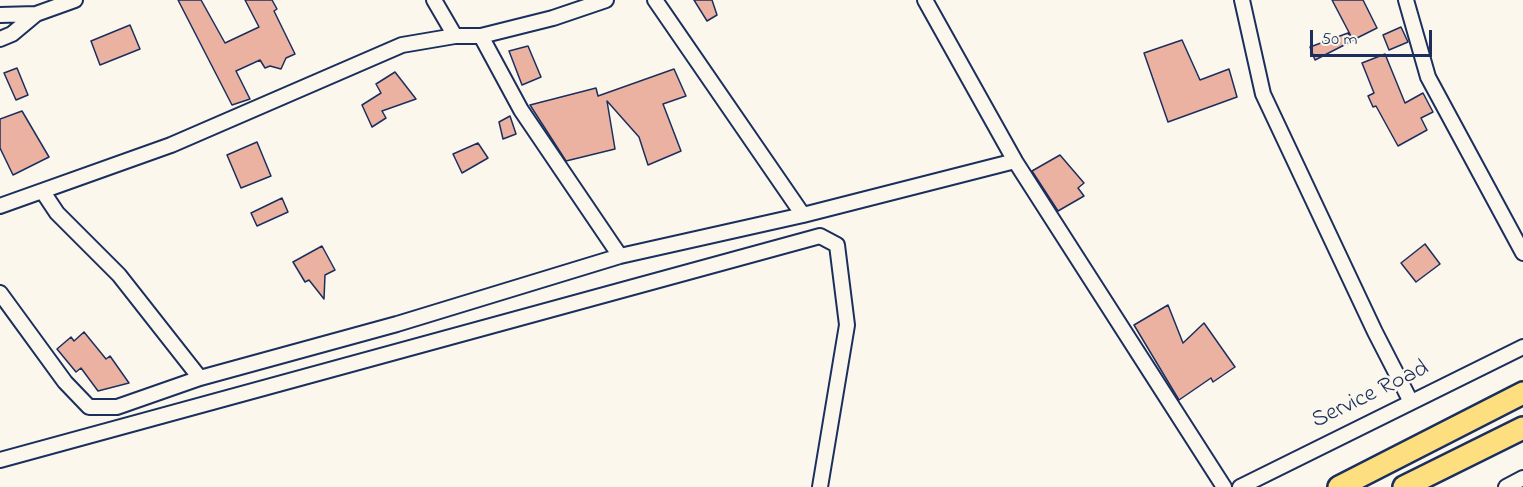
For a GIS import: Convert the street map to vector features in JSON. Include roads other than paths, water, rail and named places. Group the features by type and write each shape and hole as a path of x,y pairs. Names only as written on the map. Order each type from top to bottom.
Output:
{"main road":[{"path":"1339,487 1523,393"},
{"path":"1404,487 1523,428"}],"street":[{"path":"6,37 36,14 75,0"},
{"path":"434,0 455,36"},
{"path":"0,206 171,145 402,45 455,36 481,36 553,18 606,0"},
{"path":"655,0 803,215"},
{"path":"925,0 1015,161 1224,487"},
{"path":"1242,0 1263,94 1375,332 1411,402"},
{"path":"1406,0 1428,77 1523,253"},
{"path":"6,37 3,14 36,14"},
{"path":"481,36 521,110 620,256"},
{"path":"0,292 64,382 89,407 117,407 200,378 397,324 620,256 803,215 1015,161"},
{"path":"44,192 57,213 119,275 200,378"},
{"path":"0,460 820,236 837,246 847,325 820,487"},
{"name":"Service Road","path":"1240,487 1523,347"},
{"path":"1506,487 1523,478"}]}
